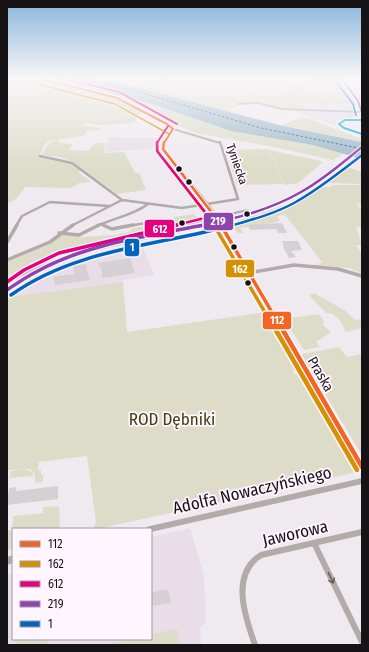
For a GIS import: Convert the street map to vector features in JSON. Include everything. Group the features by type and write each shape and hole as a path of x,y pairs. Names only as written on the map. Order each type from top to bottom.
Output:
{"main road":[{"path":"7,290 32,272 61,259 217,220 289,199 306,189 362,143"},
{"path":"333,167 362,147"},
{"path":"7,283 32,267 62,255 217,220"}],"street":[{"name":"Tyniecka","path":"139,109 167,124 173,129 215,140 220,143 238,199 208,205"},
{"path":"293,109 362,112"},
{"path":"362,121 347,120 339,123 341,127 362,134"},
{"name":"Praska","path":"173,129 172,133 163,144 164,149 208,205 362,467"},
{"path":"172,133 183,132"},
{"path":"40,156 72,163 122,200 182,208 208,205"},
{"path":"7,260 50,242 59,233 122,200"},
{"path":"7,242 22,216 50,202 109,206"},
{"path":"59,233 79,235 113,218 140,210 148,204"},
{"path":"101,224 112,229 153,222"},
{"path":"7,256 12,258"},
{"path":"248,273 294,265 338,269 362,276"},
{"name":"Adolfa Nowaczyńskiego","path":"152,529 362,481"},
{"name":"Jaworowa","path":"256,645 244,605 244,580 246,568 251,562 258,556 362,532"},
{"path":"314,543 362,642"}],"shaded area":[{"path":"330,109 356,109 356,111"},
{"path":"293,110 356,112 359,118 339,120 335,122 335,126"},
{"path":"108,138 160,138 159,144 149,149 105,152"},
{"path":"141,243 154,275 122,280 123,282 9,297 27,281 54,267 73,260"},
{"path":"190,528 204,576 206,622 200,627 201,645 7,645 7,575 12,574 12,640 152,640 152,537"}],"green space":[{"path":"7,109 139,109 142,111 139,113 134,123 99,125 84,123 83,126 102,128 101,130 86,131 86,135 49,141 45,144 39,156 70,163 81,170 78,172 91,182 79,183 69,188 25,187 17,198 7,204"},
{"path":"148,109 168,109 231,131 313,145 344,153 333,160 274,147 196,133"},
{"path":"222,109 226,109 248,116"},
{"path":"302,117 362,139 359,141 282,125"},
{"path":"57,140 60,143 73,144 69,150 88,151 95,143 105,143 104,153 124,152 135,173 139,173 146,190 117,194 73,162 60,157 42,155 48,144"},
{"path":"268,149 284,184 237,185 226,150"},
{"path":"269,150 321,161 322,163 298,183 285,185"},
{"path":"351,168 362,172 362,184 326,183 347,169"},
{"path":"332,185 362,185 362,208 359,203 357,203 362,212 362,227 356,227 362,245 356,245 362,255 362,274 350,268 318,265 322,262 285,215 277,216 280,221 260,226 240,228 243,233 238,233 230,224 226,225 291,203 319,187 330,187"},
{"path":"194,214 196,217 203,217 64,250 33,262 7,277 7,262 48,245 63,235 79,237 115,235 132,231 130,229 173,221 174,217"},
{"name":"ROD Dębniki","path":"123,282 127,332 266,312 298,366 293,372 294,374 305,378 357,469 353,473 102,528 93,528 96,522 87,456 39,462 38,470 41,470 41,475 44,475 42,482 35,483 35,474 30,469 7,470 7,300 9,297"},
{"path":"314,293 346,311 355,320 359,319 362,321 362,328 346,332 340,320 331,313 326,313 309,295"},
{"path":"319,314 324,322 323,325 331,332 316,342 320,347 304,350 284,319"},
{"path":"339,347 347,357 362,354 362,455 301,354"},
{"path":"25,469 32,472 34,476 7,478 10,477 10,471"},
{"path":"59,506 60,528 12,528 13,516 43,513 43,507"},
{"path":"12,530 12,548 7,550 7,531"},
{"path":"177,629 180,645 105,645 126,640 152,640 152,634"},
{"path":"16,640 48,640 48,645 16,645"}],"water":[{"path":"168,109 221,109 279,125 362,142 362,159 313,145 231,131"}],"building":[{"path":"282,223 287,233 278,233 276,229 250,230 248,225"},
{"path":"282,241 298,241 302,250 291,251 296,257 289,258 283,247"},
{"path":"130,258 135,273 102,278 102,271 98,263"},
{"path":"86,264 90,280 55,285 53,277 75,274 73,266"},
{"path":"58,486 58,499 7,505 7,492 9,492 9,488 16,487 16,491"},
{"path":"160,590 168,590 171,603 152,606 152,593"}],"ferry route":[{"path":"198,109 261,128 358,148"}],"transit line":[{"name":"162","path":"125,109 169,134"},
{"name":"112","path":"139,109 167,124 173,129"},
{"name":"612","path":"152,109 177,124"},
{"name":"1","path":"354,109 356,115"},
{"path":"362,120 345,120 339,124 344,128 362,134"},
{"name":"162","path":"168,126 157,142 158,152 214,224 357,470"},
{"name":"612","path":"7,282 24,270 59,253 209,217 157,151 157,142 168,126"},
{"name":"112","path":"173,129 163,144 163,149 219,221 362,467"},
{"name":"219","path":"7,290 36,271 68,257 138,238 211,223 246,214 279,203 312,185 362,147"},
{"name":"1","path":"11,295 26,284 41,276 74,262 230,226 281,209 313,192 362,155"}]}
